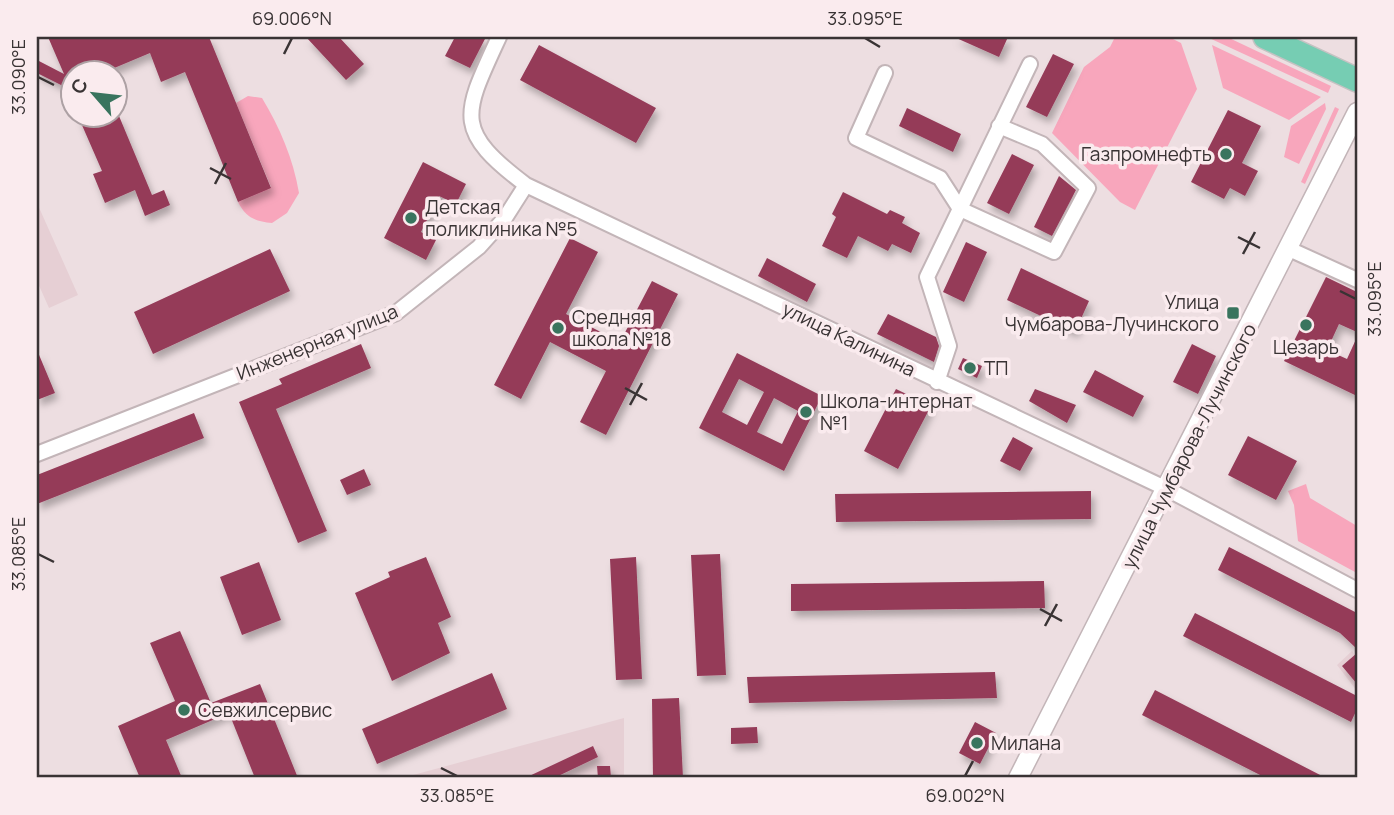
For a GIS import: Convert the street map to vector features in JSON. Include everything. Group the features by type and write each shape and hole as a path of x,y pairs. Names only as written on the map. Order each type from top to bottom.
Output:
{"main road":[{"path":"1265,37 1357,80"}],"street":[{"path":"499,37 478,86 471,111 472,134 496,163 526,186"},
{"path":"937,382 949,346 927,277 1030,64"},
{"path":"885,73 856,138 940,178 960,209 1054,252 1088,188 1042,144 999,126"},
{"name":"улица Чумбарова-Лучинского","path":"1018,778 1357,112"},
{"name":"улица Калинина","path":"526,186 1167,489 1357,590"},
{"name":"Инженерная улица","path":"37,454 396,313 479,247 505,218 526,186"},
{"path":"1289,250 1357,280"}],"shaded area":[{"path":"1115,37 1169,37 1181,43 1197,89 1135,210 1120,202 1052,133 1084,67 1110,47"},
{"path":"1207,37 1227,37 1331,86 1328,93"},
{"path":"1212,45 1321,97 1289,120 1223,88"},
{"path":"248,96 262,98 275,121 289,155 299,193 287,213 272,223 252,218 238,202 271,187 236,103"},
{"path":"1325,103 1326,109 1299,164 1284,157 1291,126"},
{"path":"1335,107 1339,109 1305,184 1301,182"},
{"path":"37,203 78,295 49,308 37,281"},
{"path":"1306,484 1310,498 1357,526 1355,572 1298,541 1294,505 1288,491"},
{"path":"1352,651 1357,657 1357,691 1337,665"},
{"path":"624,718 624,778 402,778"}],"building":[{"path":"48,37 209,37 271,188 238,202 185,72 161,82 150,53 130,61 60,60 60,65"},
{"path":"306,37 339,37 364,64 346,80"},
{"path":"455,37 486,37 470,68 445,56"},
{"path":"954,37 1008,37 999,57"},
{"path":"539,45 656,108 636,143 520,80"},
{"path":"1053,54 1074,64 1047,117 1026,107"},
{"path":"37,60 60,72 60,84 37,73"},
{"path":"907,108 961,134 953,152 899,126"},
{"name":"Газпромнефть","path":"1228,110 1261,126 1242,163 1258,171 1245,196 1230,188 1224,199 1191,182"},
{"path":"84,130 125,130 152,195 164,190 170,205 145,216 135,190 105,203 93,174 102,171"},
{"path":"1012,154 1034,165 1009,214 987,203"},
{"name":"Детская поликлиника №5","path":"423,162 466,184 456,204 439,196 421,232 436,240 426,260 384,238"},
{"path":"1059,176 1076,190 1052,236 1034,227"},
{"path":"843,192 887,214 890,210 905,217 902,223 920,233 911,253 892,244 888,251 858,236 847,258 822,246 836,217 832,214"},
{"name":"Средняя школа №18","path":"570,238 598,252 566,314 620,342 652,281 678,294 606,435 580,422 606,371 550,342 521,399 494,385"},
{"path":"966,242 987,252 964,302 943,292"},
{"path":"270,249 290,291 153,354 134,312"},
{"path":"767,258 816,284 807,302 758,276"},
{"path":"1021,268 1089,301 1075,332 1007,300"},
{"path":"1326,277 1357,292 1357,332 1339,324 1327,350 1347,359 1357,337 1357,396 1284,361"},
{"path":"888,314 936,337 939,346 934,362 877,334"},
{"path":"361,344 371,368 276,409 327,531 298,543 239,402 282,384 279,379"},
{"path":"1192,344 1216,356 1198,394 1173,382"},
{"path":"37,350 55,393 37,400"},
{"name":"Школа-интернат №1","path":"737,353 822,396 784,471 699,428","holes":["739,379 764,392 747,425 722,412","774,398 798,411 782,444 757,432"]},
{"name":"ТП","path":"963,358 982,366 977,378 958,369"},
{"path":"1095,370 1144,396 1133,417 1083,392"},
{"path":"896,389 931,406 898,469 864,451"},
{"path":"1035,389 1076,405 1067,423 1029,401"},
{"path":"194,413 204,438 37,504 37,475"},
{"path":"1248,436 1297,461 1276,500 1228,475"},
{"path":"1013,437 1033,448 1020,471 1000,461"},
{"path":"364,469 371,485 347,495 340,480"},
{"path":"1091,491 1091,519 836,522 835,494"},
{"path":"1229,547 1357,613 1357,649 1340,633 1218,570"},
{"path":"720,554 726,675 697,676 691,555"},
{"path":"426,557 451,617 438,623 450,653 392,681 355,593 390,577 388,572"},
{"path":"636,557 642,679 616,680 610,559"},
{"path":"259,562 281,620 242,635 220,577"},
{"path":"1044,581 1045,608 791,611 791,584"},
{"path":"1195,613 1357,696 1357,709 1351,722 1183,636"},
{"name":"Севжилсервис","path":"180,631 211,703 260,684 298,778 255,778 229,713 166,740 182,778 140,778 118,726 175,701 150,643"},
{"path":"1357,653 1357,684 1342,666"},
{"path":"995,672 997,698 749,703 747,677"},
{"path":"492,673 507,709 377,764 362,729"},
{"path":"1155,690 1326,778 1266,778 1142,715"},
{"path":"679,698 683,778 653,778 652,699"},
{"name":"Милана","path":"975,722 996,733 980,764 959,753"},
{"path":"757,727 758,743 731,744 731,728"},
{"path":"593,746 598,757 554,778 525,778"},
{"path":"597,766 610,766 611,778 598,778"}],"place":[{"name":"Газпромнефть","path":"1226,154"},
{"name":"Детская поликлиника №5","path":"411,218"},
{"name":"Улица Чумбарова-Лучинского","path":"1233,313"},
{"name":"Цезарь","path":"1306,325"},
{"name":"Средняя школа №18","path":"558,328"},
{"name":"ТП","path":"970,368"},
{"name":"Школа-интернат №1","path":"806,412"},
{"name":"Севжилсервис","path":"184,710"},
{"name":"Милана","path":"977,743"}]}
